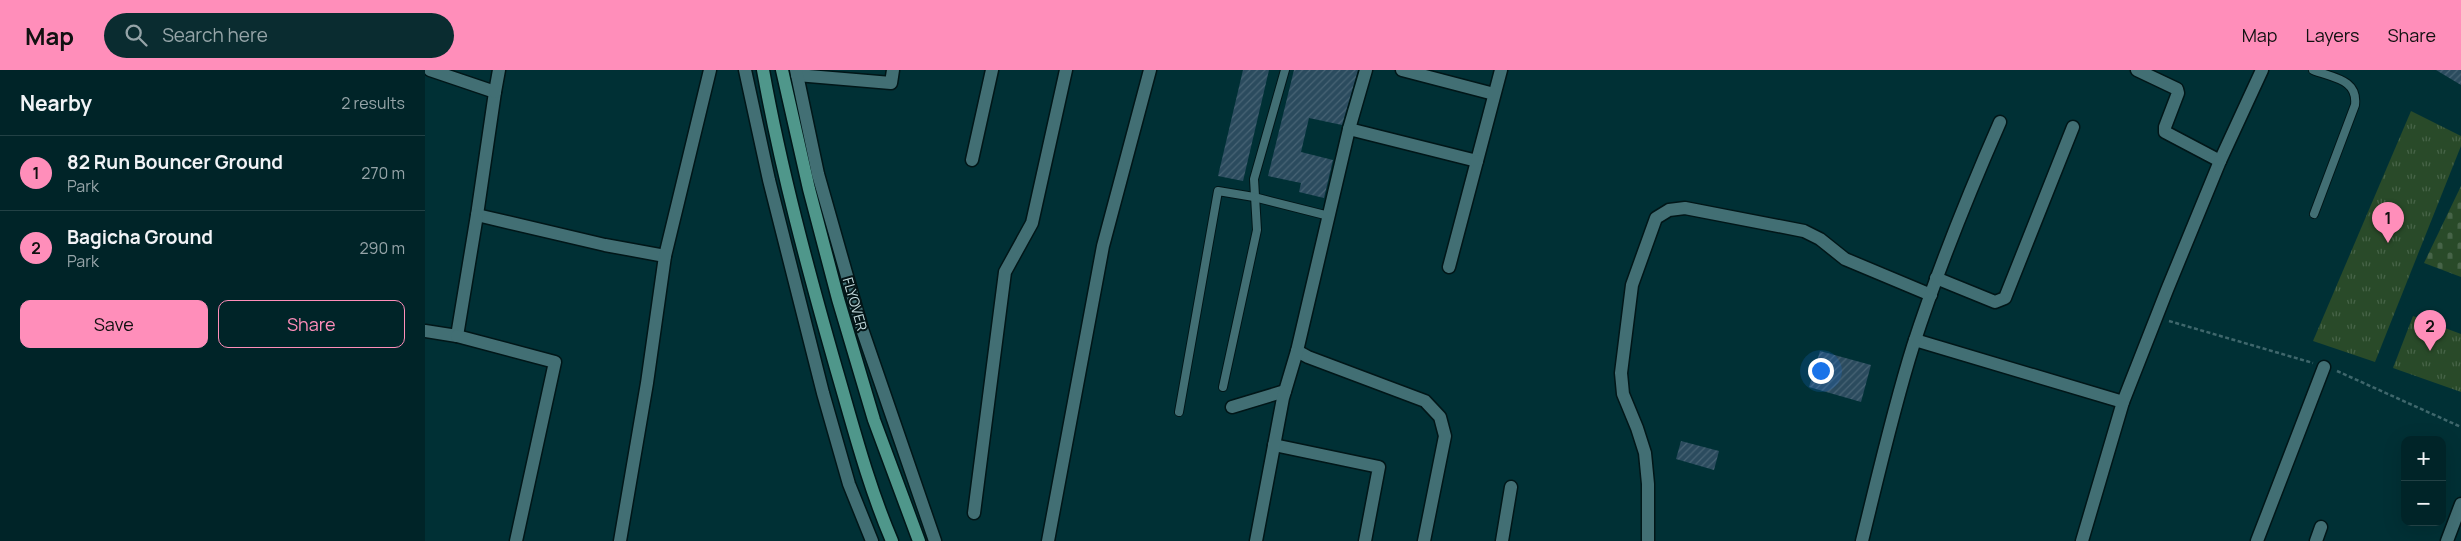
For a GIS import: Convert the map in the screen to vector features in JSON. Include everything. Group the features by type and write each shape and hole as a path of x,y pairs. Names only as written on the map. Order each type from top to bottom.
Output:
{"main road":[{"path":"763,70 789,190 818,306 876,498 892,541"},
{"name":"FLYOVER","path":"782,70 809,189 838,299 874,420 919,541"}],"street":[{"path":"429,70 495,92"},
{"path":"457,336 499,70"},
{"path":"620,541 647,383 665,256 710,70"},
{"path":"745,70 769,180 823,393 849,484 872,541"},
{"path":"893,70 891,83 796,72 818,174 862,329 935,541"},
{"path":"972,160 992,70"},
{"path":"974,513 1005,272 1032,223 1066,70"},
{"path":"1047,541 1103,246 1150,70"},
{"path":"1256,541 1285,391 1297,350 1349,129 1366,70"},
{"path":"1402,70 1494,94"},
{"path":"1449,267 1501,70"},
{"path":"2137,70 2177,90 2178,94 2165,127 2165,132 2220,161"},
{"path":"2081,541 2123,402 2220,161 2262,70"},
{"path":"1861,541 1890,427 1915,340 1937,278 2000,122"},
{"path":"1937,278 1995,302 2005,298 2073,126"},
{"path":"1349,129 1477,161"},
{"path":"1649,541 1648,484 1645,454 1623,394 1621,373 1632,285 1656,218 1662,213 1685,208 1804,231 1819,239 1845,259 1931,294"},
{"path":"477,215 605,245 665,256"},
{"path":"425,331 457,336 555,362 516,541"},
{"path":"1915,340 2123,402"},
{"path":"1297,350 1308,357 1425,401 1440,417 1445,436 1424,541"},
{"path":"2257,541 2325,367"},
{"path":"1232,407 1285,391"},
{"path":"1274,445 1379,467 1365,541"},
{"path":"1502,541 1511,487"},
{"path":"2447,541 2461,504"},
{"path":"2316,541 2321,528"}],"lane":[{"path":"1223,387 1257,230 1254,179 1285,70"},
{"path":"2313,70 2349,84 2354,89 2356,95 2355,105 2314,214"},
{"path":"1179,412 1218,191 1255,197 1329,216"}],"green space":[{"path":"2411,111 2461,136 2461,146 2375,362 2313,341"},
{"path":"2461,186 2461,277 2424,263"},
{"path":"2413,316 2461,334 2461,392 2393,368"}],"building":[{"path":"1243,70 1269,70 1243,181 1218,176"},
{"path":"1294,70 1358,70 1342,125 1309,118 1301,152 1333,160 1324,198 1299,192 1301,183 1268,176"},
{"path":"2436,70 2461,70 2461,85"},
{"path":"1820,351 1871,365 1861,402 1809,387"},
{"path":"1681,441 1719,451 1714,470 1676,459"}],"place":[{"name":"82 Run Bouncer Ground","path":"2388,243"},
{"name":"Bagicha Ground","path":"2430,351"}]}
